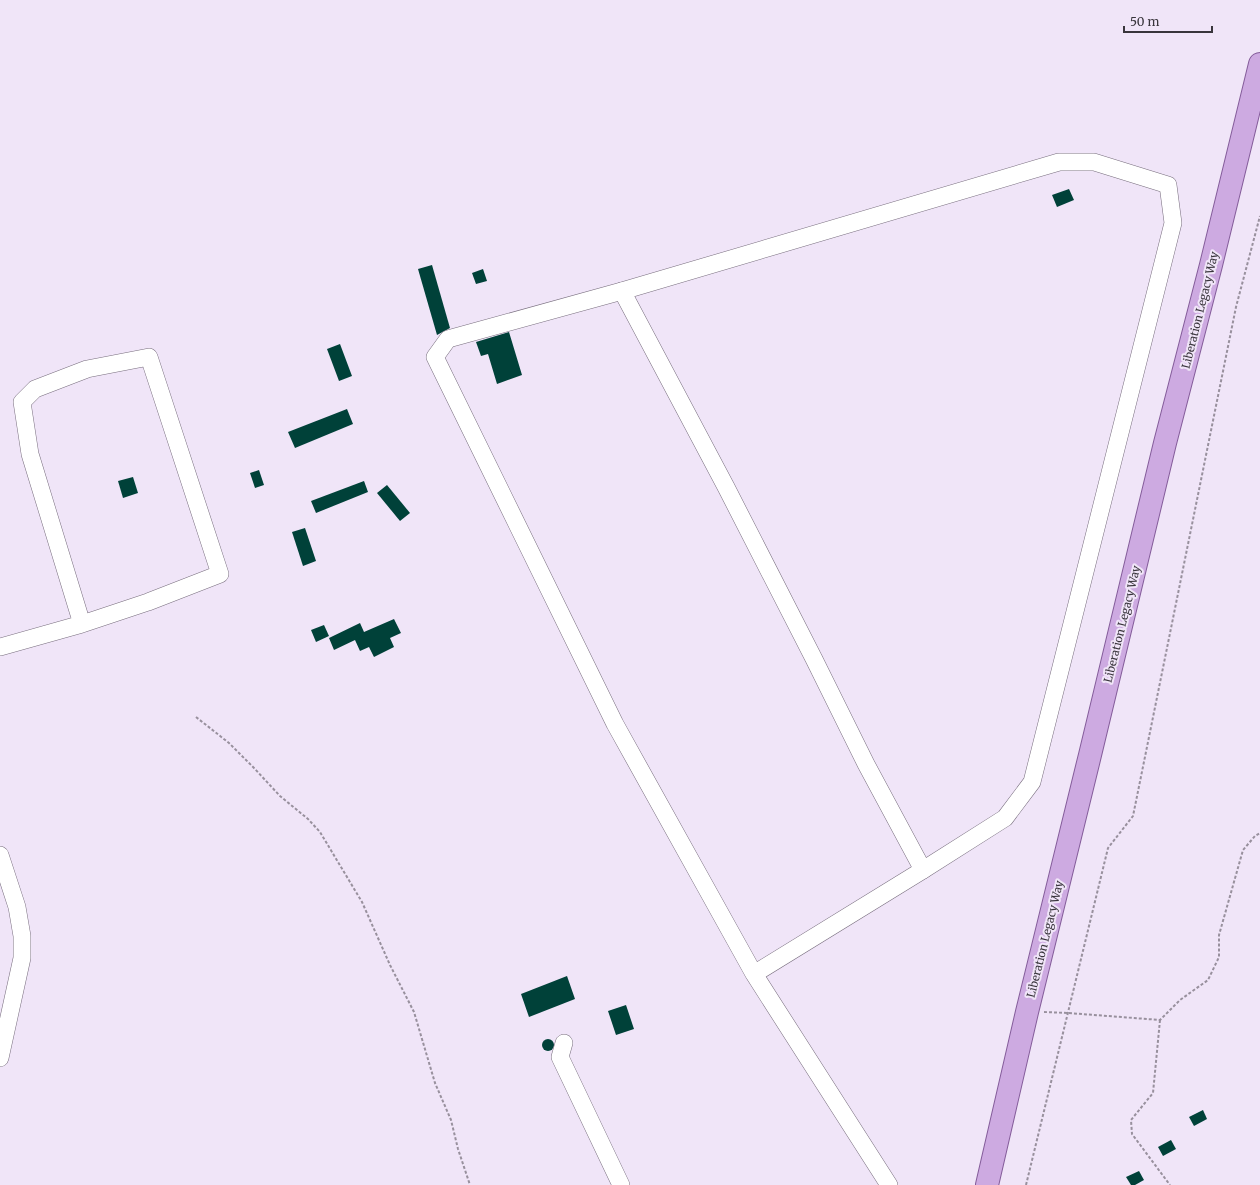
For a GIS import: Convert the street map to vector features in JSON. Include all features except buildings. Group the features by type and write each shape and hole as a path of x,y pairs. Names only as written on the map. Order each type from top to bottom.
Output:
{"main road":[{"name":"Liberation Legacy Way","path":"987,1185 1027,1012 1165,443 1217,243 1260,64"}],"street":[{"path":"754,974 1005,818 1032,782 1173,223 1168,185 1094,162 1059,162 622,291 448,338 435,357 614,724 754,974 889,1185"},
{"path":"622,291 733,500 866,764 923,870"},
{"path":"0,647 82,624 148,602 220,574 149,357 87,369 35,389 22,402 30,454 82,624"},
{"path":"0,855 17,907 22,936 22,958 1,1047"},
{"path":"564,1043 560,1057 622,1185"}],"path":[{"path":"1026,1185 1108,848 1133,816 1236,307 1260,216"},
{"path":"196,717 229,743 280,796 308,819 320,832 362,902 414,1012 435,1083 451,1120 458,1149 470,1185"},
{"path":"1170,1185 1132,1134 1131,1120 1153,1093 1160,1020 1180,1000 1208,980 1219,957 1219,935 1243,850 1255,836 1260,833"},
{"path":"1027,1012 1068,1013 1160,1020"}]}
